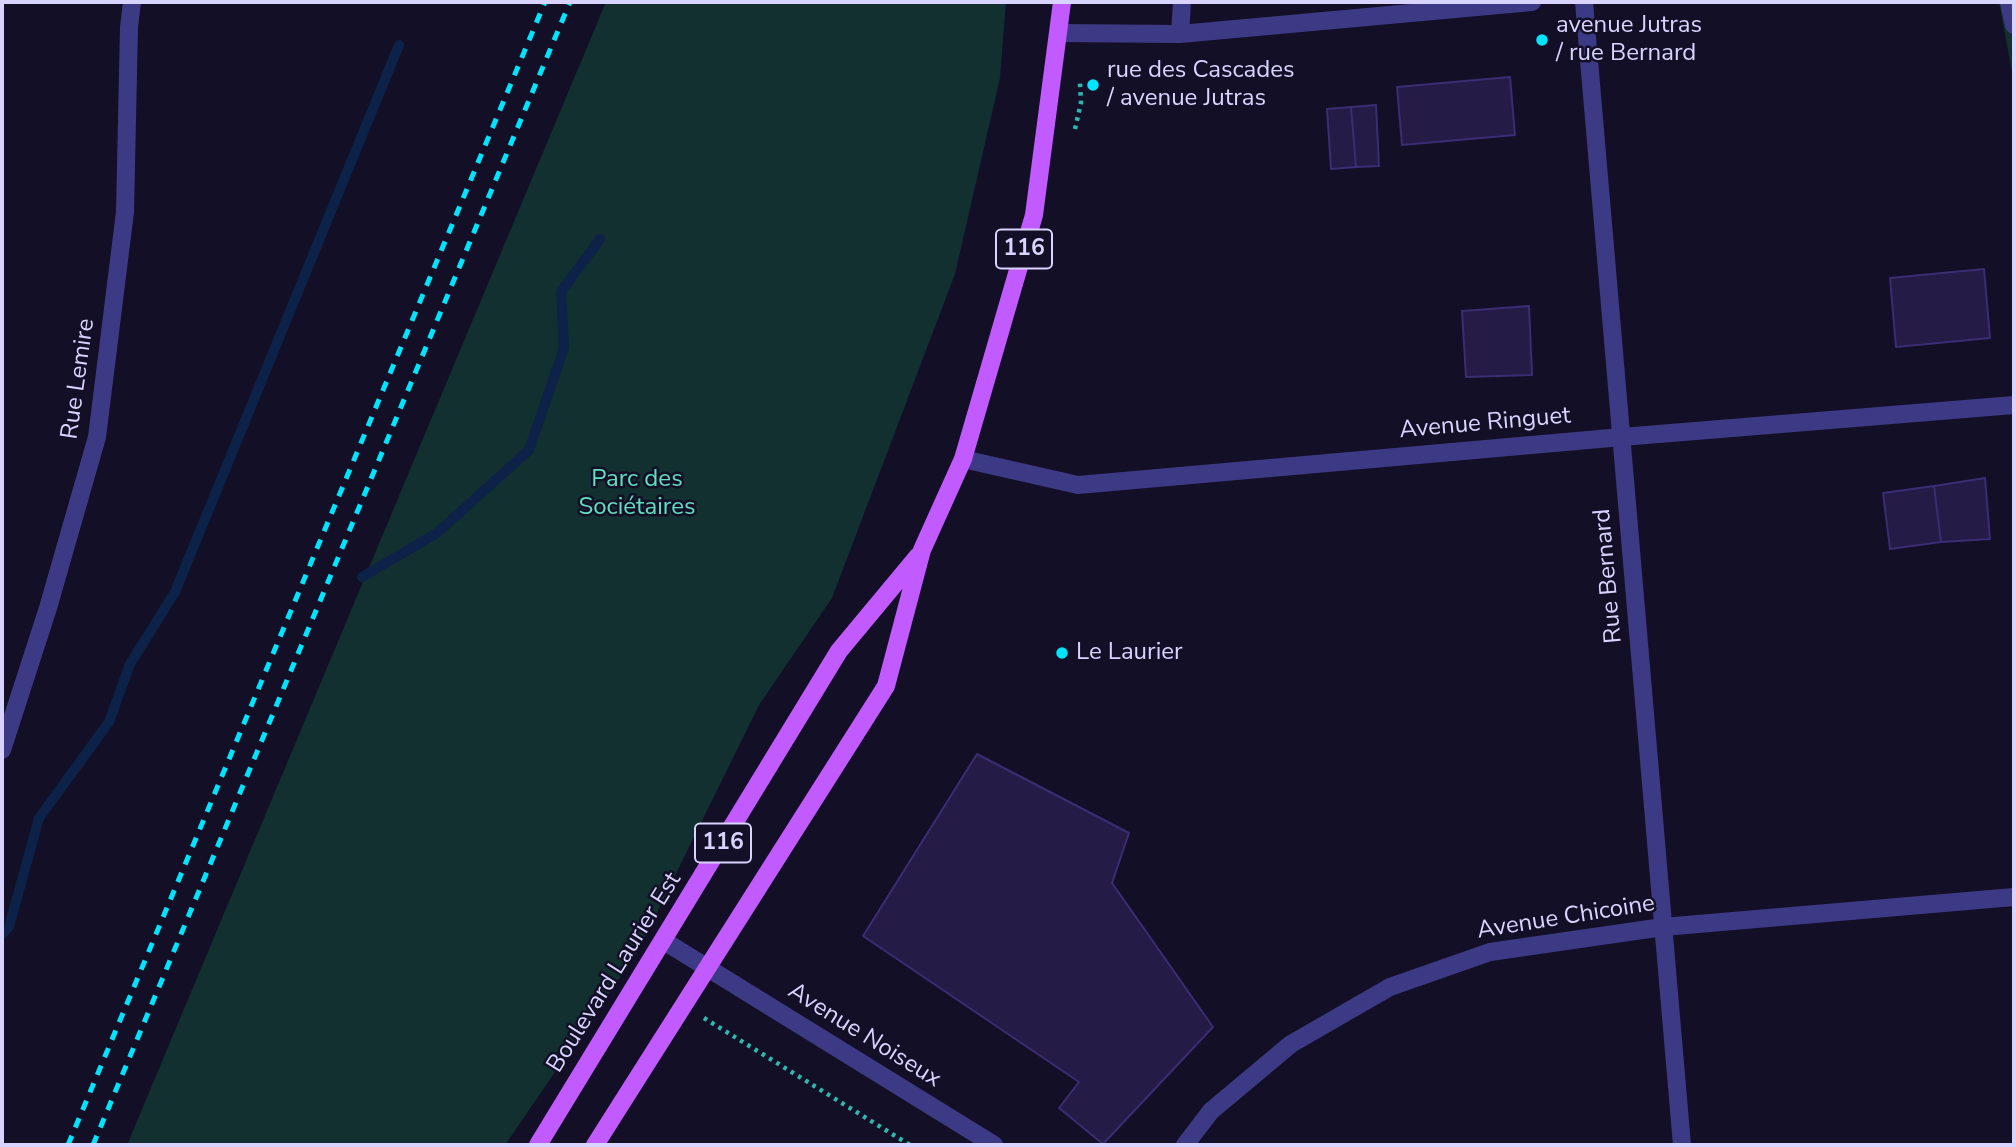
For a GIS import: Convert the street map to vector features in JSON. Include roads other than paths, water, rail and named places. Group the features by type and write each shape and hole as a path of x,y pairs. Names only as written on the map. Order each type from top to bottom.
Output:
{"main road":[{"name":"Boulevard Laurier Est","path":"595,1145 886,686 922,550 963,459 1034,215 1062,2"},
{"name":"Boulevard Laurier Est","path":"538,1145 839,651 922,550"}],"street":[{"name":"Rue Lemire","path":"2,750 48,608 97,437 125,212 129,27 132,2"},
{"path":"1180,34 1182,2"},
{"path":"1059,33 1180,34 1532,2"},
{"name":"Rue Bernard","path":"1584,2 1682,1145"},
{"path":"2009,2 2014,25"},
{"name":"Avenue Ringuet","path":"963,459 1078,485 2014,405"},
{"name":"Avenue Chicoine","path":"1185,1145 1211,1111 1291,1044 1390,987 1490,952 1663,926 2014,897"},
{"name":"Avenue Noiseux","path":"664,941 994,1145"}],"waterway":[{"path":"2,934 9,927 39,818 109,722 130,664 175,592 399,45"},
{"path":"362,577 437,533 529,450 564,348 561,292 600,239"}],"railway":[{"path":"68,1145 545,2"},
{"path":"93,1145 570,2"}],"place":[{"name":"avenue Jutras / rue Bernard","path":"1542,40"},
{"name":"rue des Cascades / avenue Jutras","path":"1093,85"},
{"name":"Le Laurier","path":"1062,653"}],"park label":[{"name":"Parc des Sociétaires","path":"637,494"}]}
